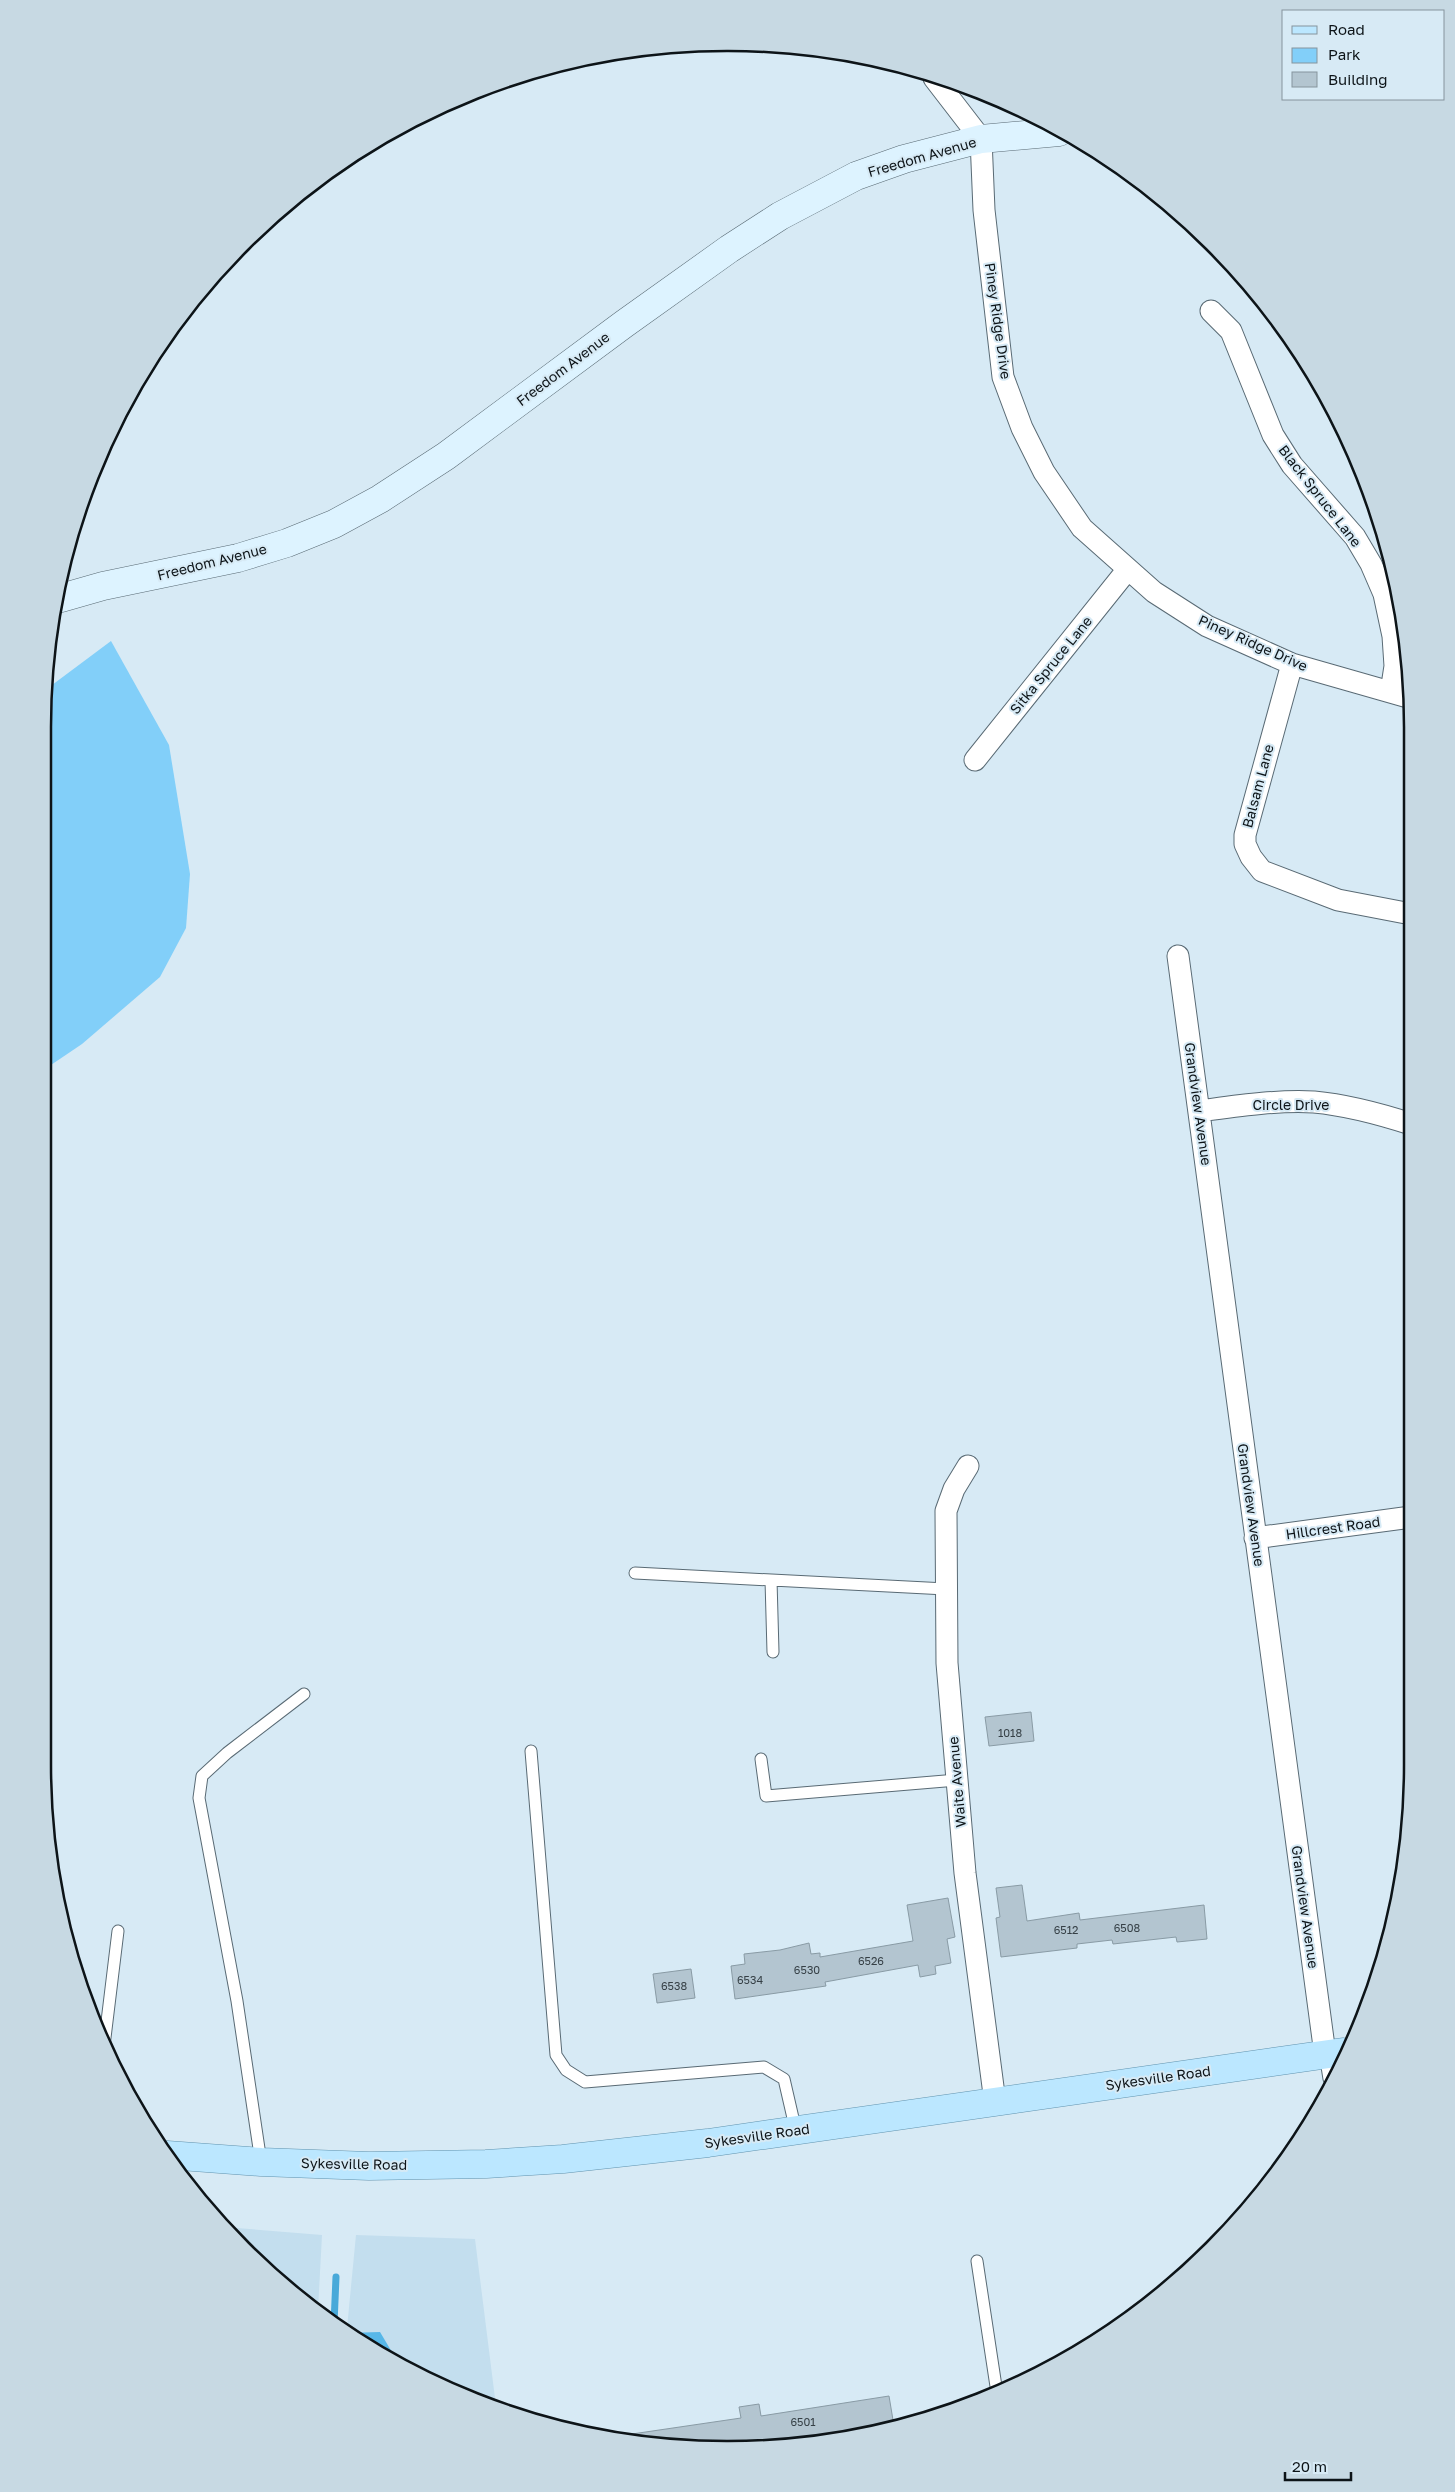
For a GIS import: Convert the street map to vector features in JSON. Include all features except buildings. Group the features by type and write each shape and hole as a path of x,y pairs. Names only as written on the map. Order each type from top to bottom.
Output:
{"main road":[{"name":"Sykesville Road","path":"176,2156 261,2162 369,2166 486,2164 642,2152 995,2102 1333,2062"}],"street":[{"path":"940,85 981,139"},
{"name":"Freedom Avenue","path":"64,597 103,586 238,558 287,543 334,524 380,499 446,456 624,324 729,249 780,216 856,176 904,159 981,139 1049,133"},
{"name":"Piney Ridge Drive","path":"981,139 984,210 1003,377 1022,428 1044,472 1082,528 1154,592 1207,626 1292,664 1403,695"},
{"name":"Black Spruce Lane","path":"1211,311 1231,331 1273,434 1292,464 1355,536 1371,564 1384,594 1393,636 1395,666 1391,692"},
{"name":"Sitka Spruce Lane","path":"975,760 1128,569"},
{"name":"Balsam Lane","path":"1292,664 1245,835 1251,857 1262,871 1338,900 1404,913"},
{"name":"Grandview Avenue","path":"1178,956 1255,1538 1333,2062"},
{"name":"Circle Drive","path":"1199,1111 1246,1105 1312,1102 1337,1105 1404,1122"},
{"name":"Waite Avenue","path":"968,1466 954,1489 946,1511 947,1664 965,1873 995,2102"},
{"name":"Hillcrest Road","path":"1255,1538 1404,1519"}],"lane":[{"path":"635,1573 946,1590"},
{"path":"770,1580 773,1652"},
{"path":"261,2162 237,2001 199,1798 202,1776 208,1770 227,1753 304,1694"},
{"path":"532,1751 556,2055 566,2070 585,2082 764,2067 784,2079 796,2131"},
{"path":"762,1759 766,1796 957,1780"},
{"path":"106,2030 118,1931"},
{"path":"977,2262 996,2385"}],"shaded area":[{"path":"235,2228 322,2235 318,2303 282,2273"},
{"path":"356,2235 475,2239 495,2399 428,2371 389,2350 347,2324"},
{"path":"380,2332 391,2351 389,2350 361,2333"}],"green space":[{"path":"111,641 169,745 190,874 186,928 160,977 82,1044 51,1065 51,728 53,684"}],"waterway":[{"path":"334,2314 336,2277"}]}
